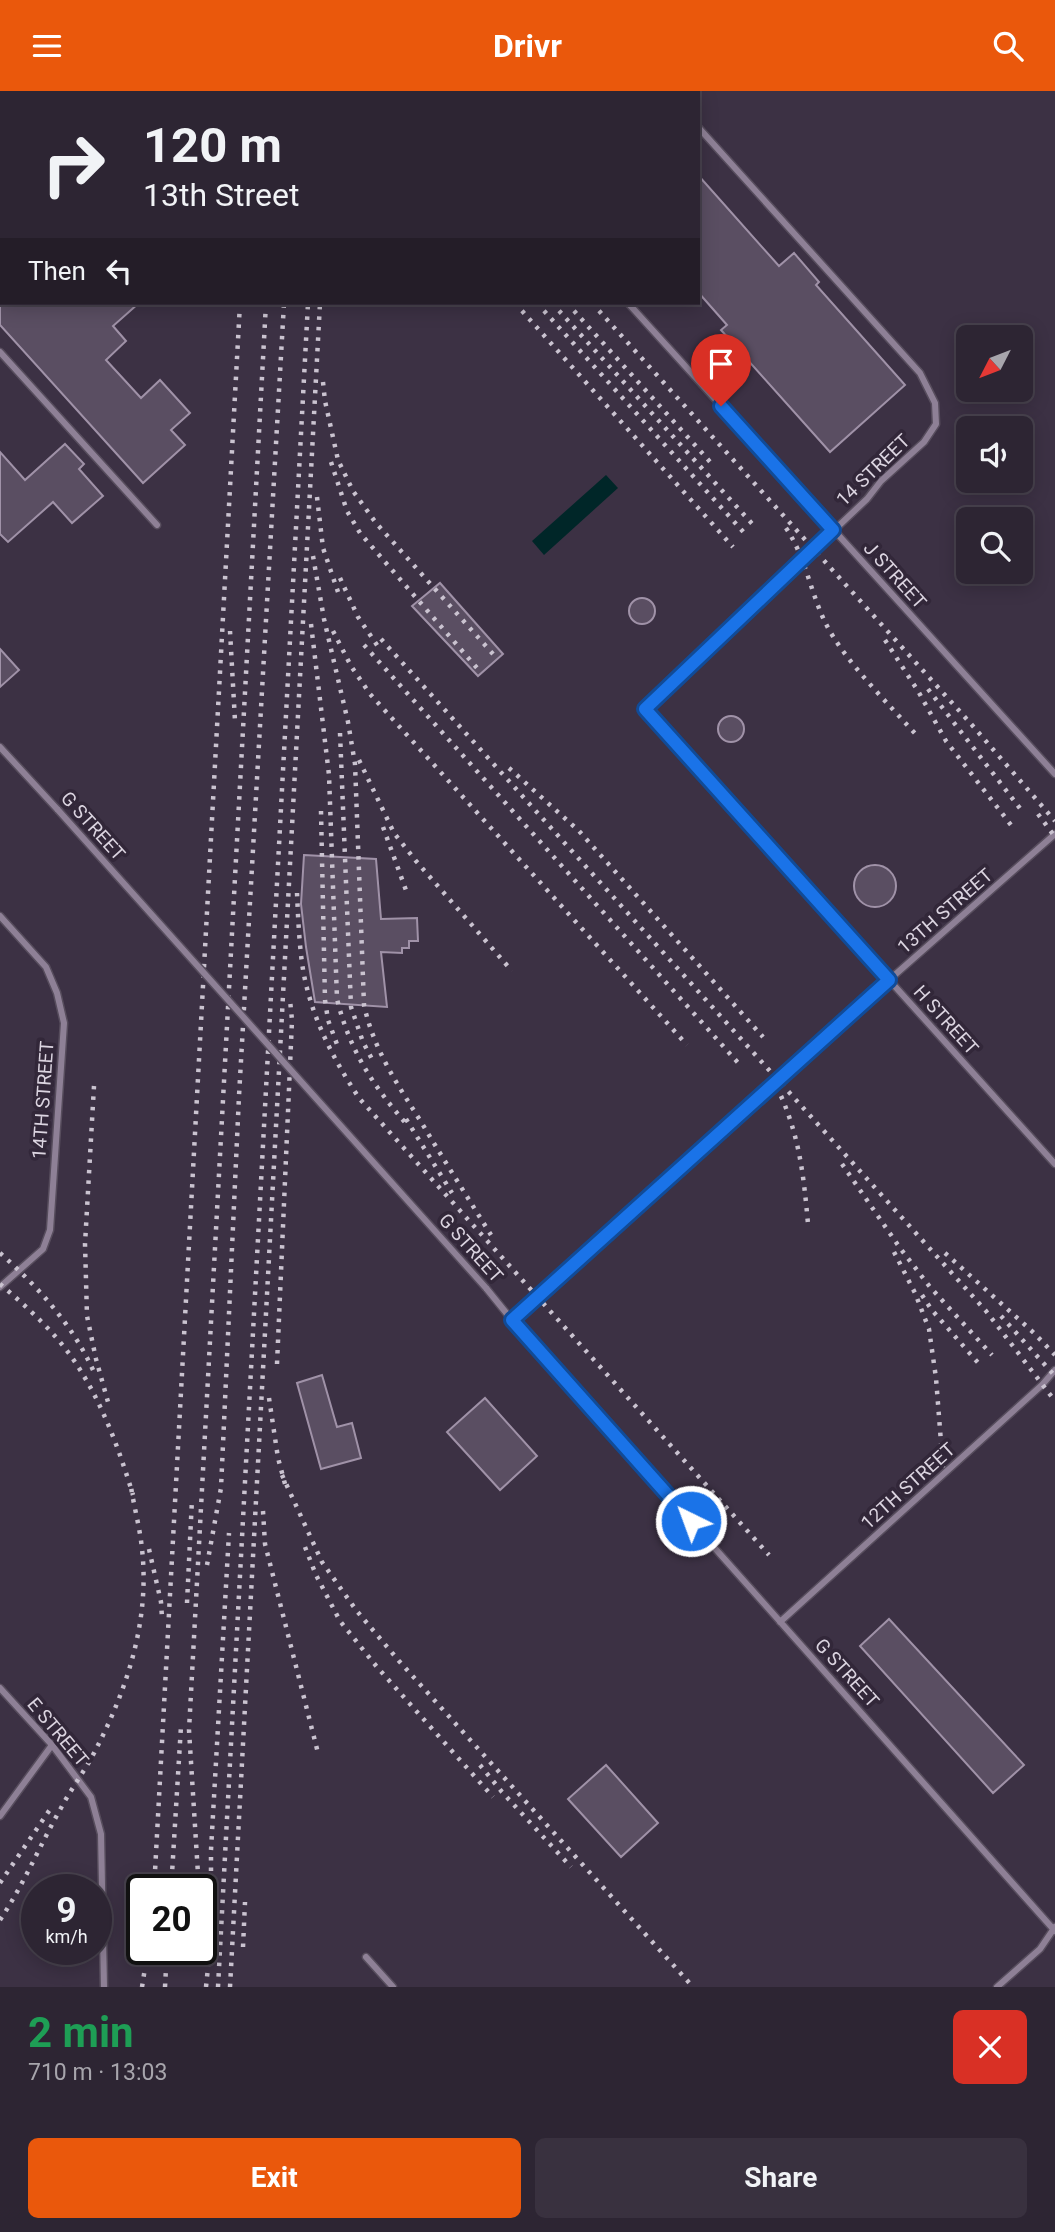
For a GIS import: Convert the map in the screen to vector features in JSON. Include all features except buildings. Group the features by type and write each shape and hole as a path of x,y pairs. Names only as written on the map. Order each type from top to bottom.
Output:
{"lane":[{"name":"14 STREET","path":"645,709 867,499 881,481 924,442 936,424 935,404 920,373 700,129"},
{"name":"J STREET","path":"630,305 1055,775"},
{"path":"0,352 158,525"},
{"name":"H STREET","path":"645,709 1055,1164"},
{"name":"G STREET","path":"0,747 486,1288 1054,1929"},
{"name":"13TH STREET","path":"512,1320 1055,834"},
{"name":"14TH STREET","path":"0,915 46,967 57,993 64,1023 50,1230 43,1249 0,1287"},
{"name":"12TH STREET","path":"780,1622 1042,1385 1055,1370"},
{"name":"E STREET","path":"0,1688 52,1745 91,1797 101,1835 104,1987"},
{"path":"0,1816 52,1745"},
{"path":"997,1987 1040,1949 1054,1929"},
{"path":"366,1957 393,1987"}],"shaded area":[{"path":"606,475 618,488 544,555 532,541"}],"railway":[{"path":"155,1874 240,305"},
{"path":"198,1874 189,1730 266,305"},
{"path":"207,1565 221,1488 239,1096 284,305"},
{"path":"218,1987 308,305"},
{"path":"230,1987 320,305"},
{"path":"517,305 733,547"},
{"path":"539,305 747,536"},
{"path":"554,305 756,528"},
{"path":"569,305 712,464"},
{"path":"594,305 1055,821"},
{"path":"323,382 338,460 353,491 376,523 493,654"},
{"path":"331,462 347,511 360,533 477,668"},
{"path":"317,497 323,548 338,592"},
{"path":"786,528 833,637 855,667 919,738"},
{"path":"313,556 355,764 364,1005 368,1022 380,1053 396,1082 491,1235"},
{"path":"340,578 358,617 381,651"},
{"path":"311,624 329,775 337,999 356,1052 385,1098 409,1127"},
{"path":"230,631 235,721"},
{"path":"333,631 351,666 370,694 687,1045"},
{"path":"381,639 986,1311 1055,1401"},
{"path":"885,640 946,741 1011,825"},
{"path":"364,645 740,1065"},
{"path":"928,689 1022,811"},
{"path":"340,733 351,1007 373,1061"},
{"path":"359,760 394,833 512,971"},
{"path":"509,768 579,831 763,1037"},
{"path":"321,811 325,1000 328,1020 338,1047"},
{"path":"1038,814 1055,837"},
{"path":"383,827 407,893"},
{"path":"297,893 302,963 310,999 331,1050 359,1098 769,1555"},
{"path":"277,1364 292,1020 290,1000"},
{"path":"94,1086 85,1244 87,1316 108,1402"},
{"path":"781,1096 797,1144 808,1224"},
{"path":"406,1119 452,1193"},
{"path":"842,1164 930,1287 992,1355"},
{"path":"894,1252 915,1293 929,1329 943,1468"},
{"path":"0,1253 53,1307 75,1337 93,1370"},
{"path":"945,1253 1055,1355"},
{"path":"0,1284 50,1330 85,1377 109,1426 133,1495"},
{"path":"922,1295 980,1365"},
{"path":"1001,1316 1055,1376"},
{"path":"269,1398 278,1458 285,1484"},
{"path":"282,1475 322,1562 356,1610 693,1987"},
{"path":"0,1920 94,1753 126,1680 139,1629 144,1576 131,1487"},
{"path":"187,1603 192,1499"},
{"path":"263,1511 265,1544 318,1753"},
{"path":"211,1874 229,1533"},
{"path":"305,1547 340,1621 377,1667 493,1797"},
{"path":"149,1549 162,1618"},
{"path":"172,1874 181,1726"},
{"path":"480,1765 571,1867"},
{"path":"0,1883 53,1805"},
{"path":"243,1947 245,1902"},
{"path":"142,1987 145,1965"},
{"path":"165,1987 166,1965"},
{"path":"206,1987 208,1965"}],"route":[{"path":"691,1521 512,1320 889,980 645,709 833,530 721,406"}]}
